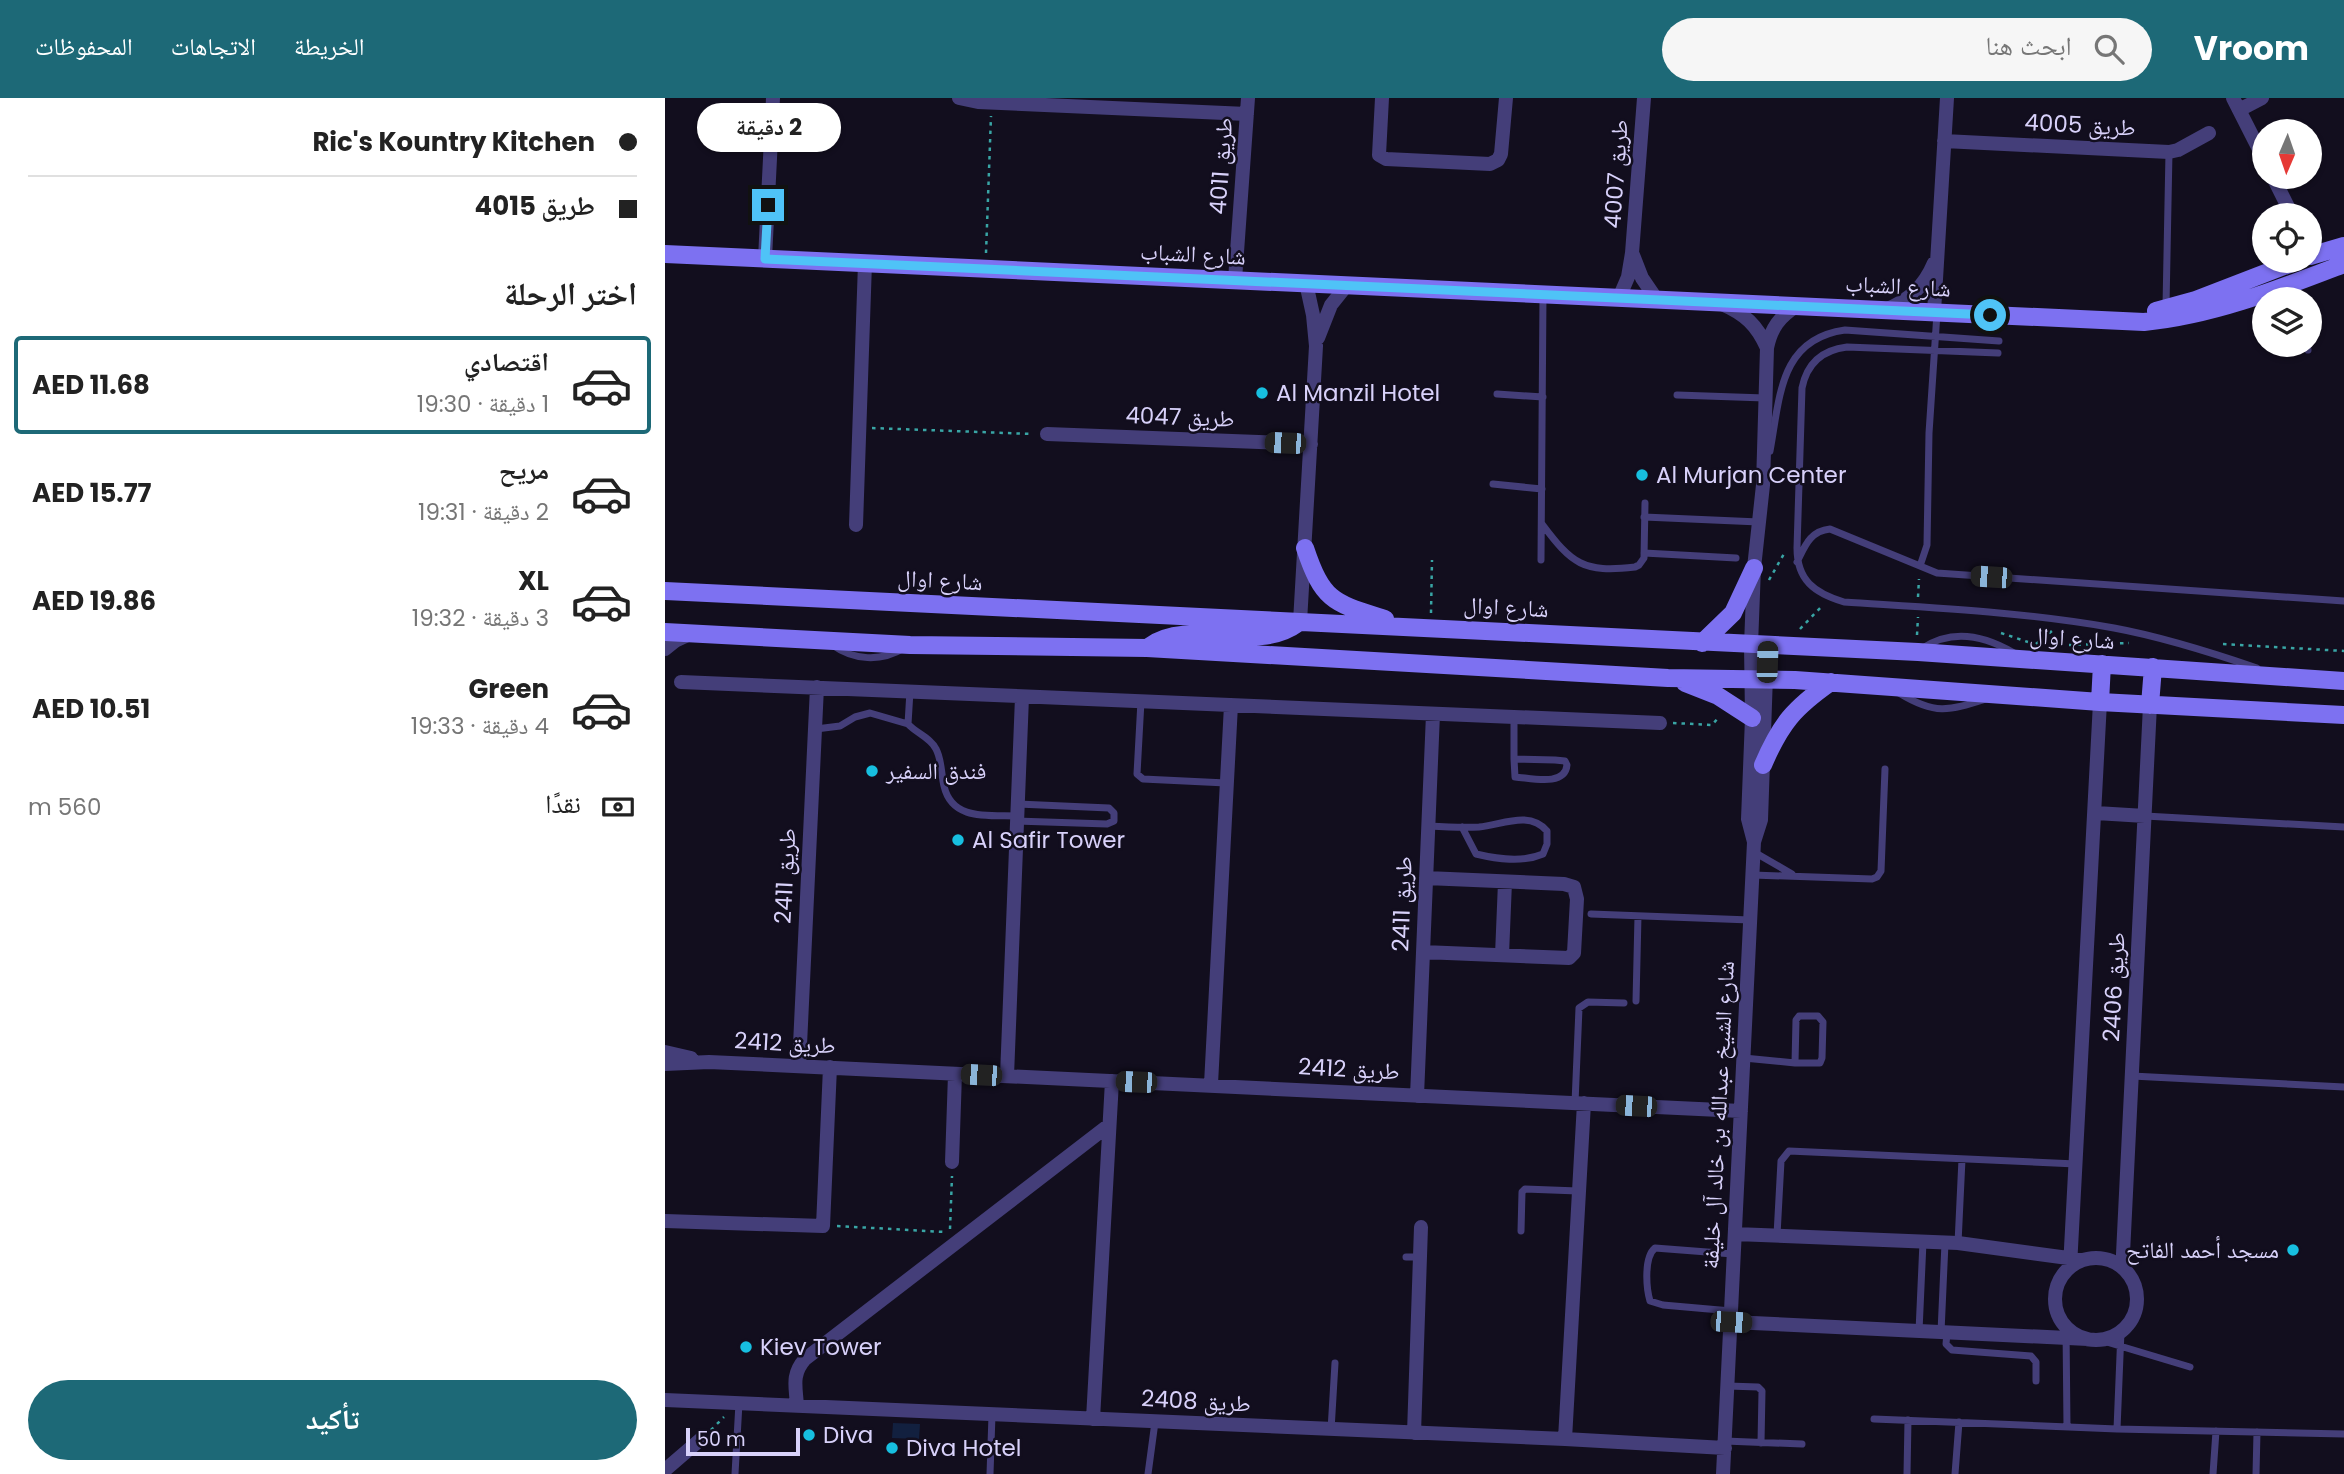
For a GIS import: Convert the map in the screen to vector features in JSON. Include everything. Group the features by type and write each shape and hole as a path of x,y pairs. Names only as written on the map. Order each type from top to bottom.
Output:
{"main road":[{"name":"شارع الشباب","path":"2322,251 2344,246"},
{"name":"شارع الشباب","path":"665,254 2144,322 2199,314 2252,300"},
{"name":"شارع الشباب","path":"2290,287 2344,264"},
{"name":"شارع الشباب","path":"2123,321 2196,300 2263,273"},
{"path":"1305,548 1320,587 1332,598 1349,608 1405,626"},
{"path":"1702,643 1733,614 1754,568"},
{"name":"شارع اوال","path":"665,591 1431,627 1702,643 1917,644 2023,659 2344,681"},
{"path":"1147,648 1170,637 1276,634 1300,622"},
{"path":"665,632 910,645 1147,648 1668,678 1759,678 2100,702 2344,715"},
{"path":"2100,702 2102,664"},
{"path":"2150,705 2153,667"},
{"path":"1668,678 1718,696 1752,718"},
{"path":"1763,765 1784,722 1804,702 1831,682"}],"street":[{"path":"765,259 773,98"},
{"path":"959,98 992,103 1096,103 1247,114"},
{"name":"طريق 4011","path":"1235,280 1248,98"},
{"path":"1382,98 1379,155 1386,159 1490,164 1498,160 1501,154 1506,98"},
{"name":"طريق 4007","path":"1619,298 1628,277 1632,253 1644,98"},
{"path":"1936,312 1947,98"},
{"path":"2252,135 2236,104 2262,98"},
{"name":"طريق 4005","path":"1944,141 2169,152 2209,133"},
{"path":"1883,310 1900,304 1914,294 1925,281 1938,248"},
{"name":"طريق 4007","path":"1632,253 1642,278 1657,300"},
{"path":"856,524 865,263"},
{"path":"1300,622 1316,346 1306,284"},
{"path":"1316,346 1322,321 1331,304 1347,285"},
{"name":"شارع الشباب","path":"1720,302 1749,319 1760,332 1767,348"},
{"path":"1759,645 1754,568 1763,485 1767,348 1776,323 1797,306"},
{"name":"طريق 4047","path":"1047,435 1311,444"},
{"path":"665,649 691,633"},
{"name":"شارع الشيخ عبدالله بن خالد آل خليفة","path":"1754,847 1760,827 1763,765 1759,645"},
{"name":"شارع الشيخ عبدالله بن خالد آل خليفة","path":"1723,1474 1753,874 1754,847 1748,819 1752,718 1759,678"},
{"path":"681,682 1660,723"},
{"name":"طريق 2411","path":"799,1066 817,687"},
{"path":"1007,1076 1022,697"},
{"name":"طريق 2406","path":"2075,1262 2076,1164 2100,702"},
{"path":"1211,1084 1231,705"},
{"name":"طريق 2406","path":"2125,1270 2123,1254 2150,705"},
{"name":"طريق 2411","path":"1417,1096 1433,714"},
{"path":"2096,813 2145,816"},
{"path":"1423,952 1569,958 1574,953 1577,899 1574,887 1426,878"},
{"path":"1502,955 1505,882"},
{"name":"طريق 2412","path":"665,1052 709,1062"},
{"name":"طريق 2412","path":"665,1064 709,1062 1741,1111"},
{"path":"665,1221 823,1226 830,1068"},
{"path":"952,1162 955,1074"},
{"path":"1093,1419 1112,1081"},
{"path":"1565,1439 1579,1191 1580,1103"},
{"path":"797,1406 795,1378 797,1368 804,1359 1109,1125"},
{"path":"1414,1433 1416,1283 1413,1257 1420,1227"},
{"path":"1731,1316 1919,1331 1989,1335 2066,1333 2094,1340 2111,1337 2121,1339 2136,1308 2137,1295 2125,1270 2106,1259 2075,1262 1952,1243 1735,1234"},
{"path":"2066,1333 2059,1318 2055,1296 2062,1275 2075,1262"},
{"name":"طريق 2408","path":"665,1400 1725,1445"},
{"path":"665,1470 701,1439"}],"lane":[{"path":"2166,309 2169,152"},
{"path":"1541,560 1543,295"},
{"path":"1920,566 1927,545 1929,433 1937,337 1936,312"},
{"path":"1763,485 1786,372 1804,346 1823,335 1845,330 1999,341"},
{"path":"1998,353 1836,348 1816,359 1809,367 1802,388 1797,562 1813,587 1829,598 1844,602 2065,621 2178,642 2281,676"},
{"path":"1497,394 1543,397"},
{"path":"1677,395 1765,398"},
{"path":"1493,484 1542,489"},
{"path":"1542,524 1566,554 1582,564 1635,567 1642,562 1644,553 1645,503"},
{"path":"1644,517 1759,522"},
{"path":"1797,562 1808,539 1822,530 1830,529 1937,573 2344,601"},
{"path":"1644,553 1736,558"},
{"path":"908,724 910,691"},
{"path":"1141,701 1137,774 1143,779 1226,783"},
{"path":"815,729 840,726 855,717 870,713 908,724 936,748 945,789 958,810 976,815 1109,808 1114,815 1114,821 1107,824 1017,814"},
{"path":"1514,717 1514,759 1514,777 1555,779 1562,777 1566,771 1567,765 1561,760 1514,759"},
{"path":"1753,874 1872,879 1880,874 1885,769"},
{"path":"2145,816 2344,827"},
{"path":"1428,826 1482,827 1506,820 1528,821 1541,824 1548,831 1548,844 1542,854 1532,859 1476,854 1462,827"},
{"path":"1754,847 1795,876"},
{"path":"1591,914 1751,920"},
{"path":"1636,1001 1638,916"},
{"path":"1580,1103 1579,1008 1588,1002 1624,1003"},
{"path":"1744,1058 1795,1063 1817,1064 1821,1060 1823,1022 1818,1016 1799,1016 1796,1020 1795,1063"},
{"path":"2132,1076 2344,1087"},
{"path":"1777,1235 1781,1161 1789,1152 2076,1164"},
{"path":"1962,1159 1944,1332 1946,1344 1952,1350 2031,1356 2036,1362 2036,1381"},
{"path":"1521,1231 1522,1192 1525,1189 1579,1191"},
{"path":"1919,1331 1923,1242"},
{"path":"1731,1316 1650,1301 1649,1259 1655,1248 1734,1254"},
{"path":"2066,1333 2067,1427"},
{"path":"1988,1352 1989,1335"},
{"path":"2117,1429 2121,1339 2190,1367"},
{"path":"1331,1430 1335,1363"},
{"path":"1728,1386 1758,1387 1762,1391 1761,1443"},
{"path":"735,1474 739,1403"},
{"path":"990,1474 992,1415"},
{"path":"1874,1419 2117,1429 2344,1434"},
{"path":"1907,1474 1908,1420"},
{"path":"1148,1474 1155,1422"},
{"path":"1955,1474 1959,1422"},
{"path":"2213,1474 2216,1431"},
{"path":"2256,1474 2257,1432"},
{"path":"1725,1445 1802,1444"}],"path":[{"path":"985,269 992,103"},
{"path":"860,428 1047,435"},
{"path":"1766,584 1797,531"},
{"path":"1431,627 1432,560"},
{"path":"2036,644 2065,621"},
{"path":"1995,631 2045,645"},
{"path":"1917,644 1925,635"},
{"path":"2059,645 2138,643"},
{"path":"2220,644 2344,651"},
{"path":"950,1232 952,1162"},
{"path":"823,1226 968,1233"},
{"path":"701,1439 739,1403"}],"water":[{"path":"893,1423 920,1424 919,1439 892,1438"}],"place":[{"name":"Al Manzil Hotel","path":"1262,393"},
{"name":"Al Murjan Center","path":"1642,475"},
{"name":"فندق السفير","path":"872,771"},
{"name":"Al Safir Tower","path":"958,840"},
{"name":"مسجد أحمد الفاتح","path":"2293,1250"},
{"name":"Kiev Tower","path":"746,1347"},
{"name":"Diva","path":"809,1435"},
{"name":"Diva Hotel","path":"892,1448"}],"route":[{"path":"768,205 765,259 1990,315"}]}
